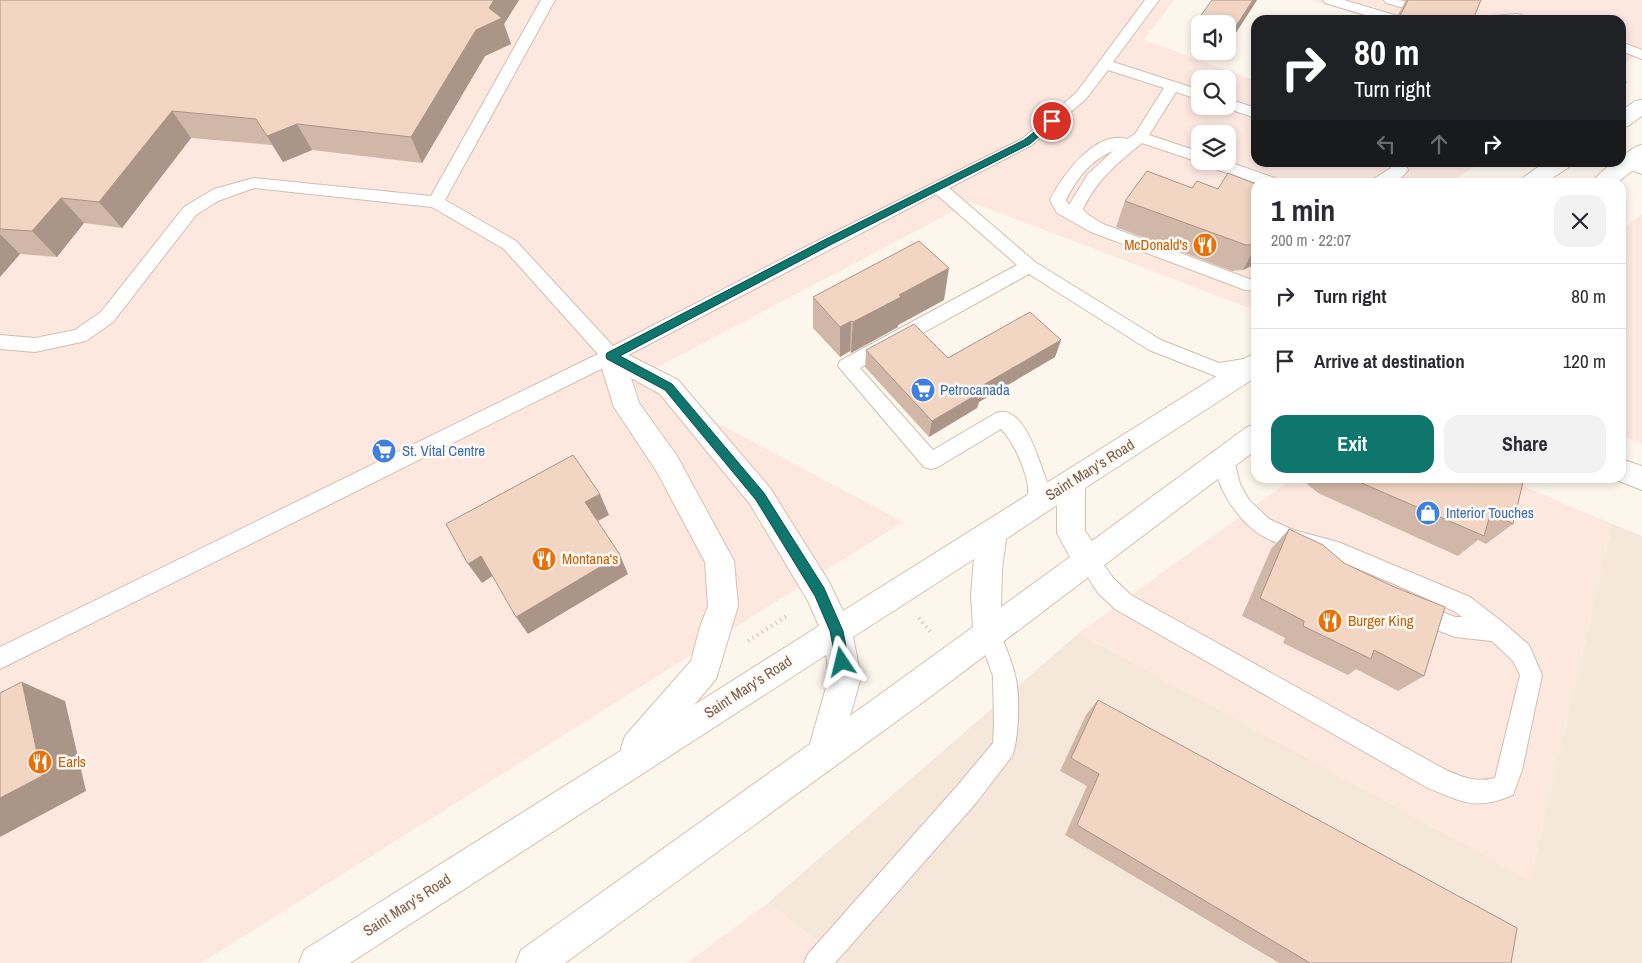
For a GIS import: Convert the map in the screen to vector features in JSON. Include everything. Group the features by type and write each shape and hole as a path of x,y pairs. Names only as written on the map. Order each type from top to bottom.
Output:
{"main road":[{"path":"1611,178 1638,162"},
{"path":"1538,178 1554,167"},
{"path":"611,356 669,387 760,496 820,592 837,631 845,677 824,754"},
{"path":"611,356 627,407 667,464 719,561 723,606 715,627 705,668 613,774"},
{"name":"Saint Mary’s Road","path":"317,963 1251,367"},
{"path":"534,963 989,634 1251,439"},
{"path":"1626,472 1642,478"},
{"path":"1071,482 1071,533 1088,560"},
{"path":"989,634 986,611 986,569 992,531"}],"lane":[{"path":"436,202 548,0"},
{"path":"0,658 611,356 1027,142 1081,96 1152,0"},
{"path":"1330,0 1380,15"},
{"path":"1391,0 1415,7"},
{"path":"1626,48 1642,55"},
{"path":"1105,64 1191,92"},
{"path":"1172,86 1136,140 1111,159 1093,179 1080,198 1075,210 1081,218 1097,228 1251,286"},
{"path":"1236,107 1251,111"},
{"path":"1136,140 1191,155"},
{"path":"1387,178 1400,170 1398,167"},
{"path":"1235,170 1258,178"},
{"path":"0,342 35,345 80,336 107,317 190,211 204,200 225,190 254,183 436,202 510,245 611,356"},
{"path":"938,187 984,229 1030,266 1155,345 1218,370 1251,365"},
{"path":"1030,266 847,366 931,461 1003,418 1019,435 1038,487 1036,504"},
{"path":"1088,560 1106,586 1123,602 1436,778 1470,792 1491,793 1504,786 1510,770 1531,675 1521,653 1462,604 1331,549 1289,538 1262,525 1242,506 1230,485 1225,458"},
{"path":"1289,538 1325,568"},
{"path":"1395,603 1454,627 1496,631"},
{"path":"817,963 898,873 1004,748 1006,724 1004,676 989,634"}],"path":[{"path":"743,644 788,616"},
{"path":"917,616 937,641"}],"shaded area":[{"name":"St. Vital Centre","path":"0,0 1174,0 1144,40 1191,57 1191,60 1199,60 1226,70 1191,70 1191,115 1236,115 1236,74 1251,79 1251,167 1474,167 1457,178 1251,178 1251,304 1247,307 971,202 635,379 903,522 201,963 0,963"},
{"path":"1312,0 1642,0 1642,51 1626,62 1626,15 1359,15"},
{"path":"1642,214 1642,444 1626,437 1626,227"},
{"path":"1286,483 1516,483 1612,524 1530,880 1079,633"},
{"path":"1612,524 1642,536 1642,963 847,963 768,903 1079,633 1530,880"},
{"path":"768,903 847,963 687,963"}],"building":[{"path":"0,0 494,0 489,8 502,18 476,30 411,137 297,124 267,136 256,119 172,111 99,202 61,198 32,231 0,229"},
{"path":"1212,0 1253,0 1236,26 1236,15 1201,15"},
{"path":"1408,0 1481,0 1475,15 1400,15"},
{"path":"1147,171 1192,188 1197,181 1218,189 1228,173 1251,182 1251,244 1246,245 1125,201"},
{"path":"919,241 949,268 899,295 901,297 840,327 813,297"},
{"path":"1030,312 1061,340 978,388 981,392 932,421 866,350 914,324 948,358"},
{"name":"Montana's","path":"573,455 600,494 585,502 620,555 516,617 481,556 468,564 446,524"},
{"path":"1362,483 1523,483 1513,524 1491,512 1484,536"},
{"name":"Burger King","path":"1289,529 1323,545 1344,563 1392,586 1445,607 1424,676 1374,650 1371,659 1303,626 1304,621 1260,598"},
{"path":"22,682 42,776 0,798 0,693"},
{"path":"1098,700 1517,928 1511,963 1310,963 1077,825 1099,774 1071,758"}],"place":[{"name":"McDonald's","path":"1205,245"},
{"name":"Petrocanada","path":"923,390"},
{"name":"St. Vital Centre","path":"384,451"},
{"name":"Interior Touches","path":"1428,513"},
{"name":"Montana's","path":"544,559"},
{"name":"Burger King","path":"1330,621"},
{"name":"Earls","path":"40,762"}],"route":[{"path":"842,662 837,631 820,592 760,496 669,387 650,375 611,356 829,242 1027,142 1052,121"}]}
